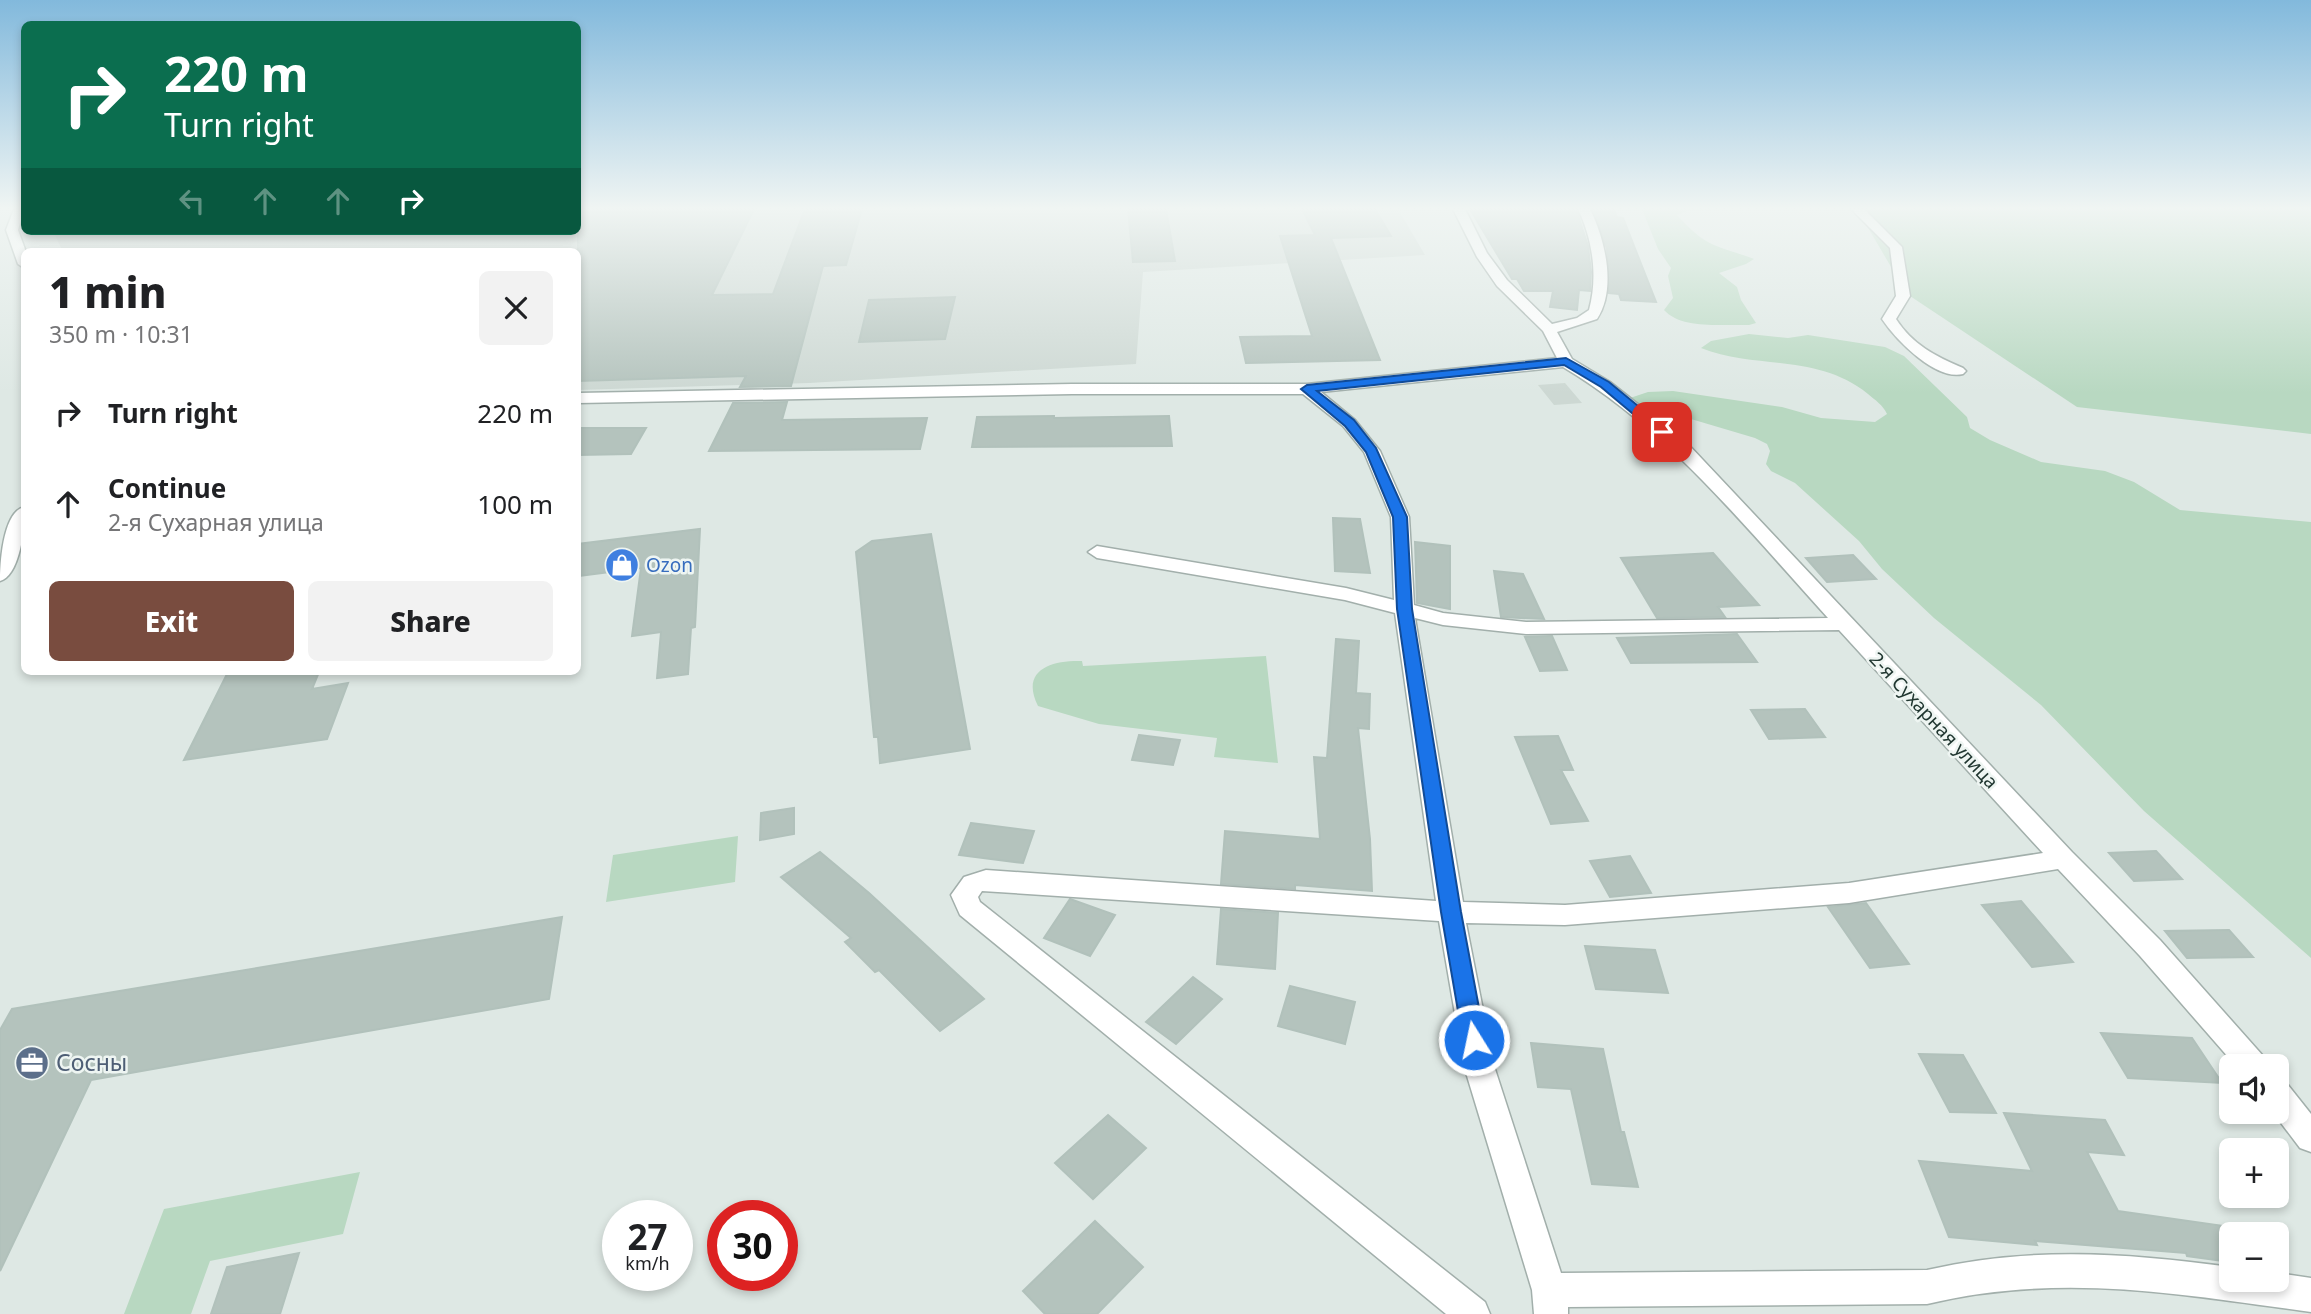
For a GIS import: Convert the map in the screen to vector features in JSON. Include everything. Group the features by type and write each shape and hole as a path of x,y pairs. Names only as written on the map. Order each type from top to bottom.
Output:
{"street":[{"path":"581,398 1072,389 1307,389 1566,362 1549,330 1493,270"},
{"path":"1549,330 1593,315 1597,308 1599,270"},
{"path":"1899,270 1903,296 1889,319 1903,341 1920,354 1958,371"},
{"name":"2-я Сухарная улица","path":"1566,362 1605,385 1681,447 1768,544 2150,948 2243,1054"},
{"path":"1307,389 1349,423 1372,451 1400,517 1404,609 1451,912 1479,1066 1550,1302 1927,1287 1958,1277 2004,1270 2139,1273 2311,1295"},
{"path":"0,575 21,520"},
{"path":"1097,552 1346,594 1443,619 1526,628 1845,624"},
{"path":"1473,1314 969,908 964,895 973,884 986,880 1451,912 1565,915 1849,893 2063,859"},
{"path":"2289,1110 2311,1138"}],"shaded area":[{"path":"581,270 1171,270 1143,272 1136,364 809,383 581,390"},
{"path":"1565,383 1582,403 1554,405 1538,385"}],"green space":[{"path":"1670,270 1727,270 1719,273 1737,287 1741,300 1756,323 1716,325 1681,321 1664,310 1673,298 1668,276"},
{"path":"1893,270 2311,270 2311,434 2077,407 1907,294"},
{"path":"1749,334 1788,338 1808,335 1885,347 1904,356 1967,417 1970,428 1990,440 2041,462 2105,471 2134,482 2180,510 2311,522 2311,958 2144,811 2041,705 1934,618 1882,569 1859,541 1795,483 1771,471 1766,464 1770,451 1767,444 1755,438 1637,403 1630,398 1648,392 1673,391 1782,407 1821,418 1875,422 1887,414 1868,394 1848,381 1828,373 1808,367 1722,355 1701,348 1711,341"},
{"path":"1266,656 1278,763 1214,757 1217,738 1099,724 1038,706 1033,694 1036,676 1042,670 1050,665 1070,661 1082,661 1083,666"},
{"path":"738,836 735,882 606,902 613,855"},
{"path":"360,1172 343,1234 210,1261 191,1314 124,1314 164,1209"}],"building":[{"path":"581,270 724,270 712,295 773,294 782,270 822,270 791,386 740,387 746,376 581,381"},
{"path":"1291,270 1344,270 1380,360 1246,363 1240,337 1312,336"},
{"path":"1507,270 1591,272 1590,291 1579,290 1577,310 1550,307 1553,291 1524,291 1517,279 1512,279"},
{"path":"1608,270 1644,270 1656,302 1621,300 1619,294 1609,293"},
{"path":"955,297 945,339 859,342 869,300"},
{"path":"787,402 782,420 927,418 920,449 709,451 733,403"},
{"path":"1169,416 1172,446 972,447 977,417"},
{"path":"581,428 646,428 631,454 581,455"},
{"path":"1333,518 1360,519 1370,573 1335,571"},
{"path":"700,529 695,627 691,628 688,674 657,678 661,632 632,636 641,568 581,576 581,544"},
{"path":"931,534 970,749 880,763 878,737 874,737 856,552 872,541"},
{"path":"1415,542 1450,546 1450,609 1417,603"},
{"path":"1713,553 1759,605 1718,607 1725,617 1657,618 1621,558"},
{"path":"1853,555 1876,579 1827,582 1806,558"},
{"path":"1494,571 1523,574 1544,619 1501,617"},
{"path":"1737,634 1757,662 1631,663 1617,638"},
{"path":"1552,636 1567,670 1540,671 1525,637"},
{"path":"1336,639 1359,641 1356,693 1370,694 1369,729 1358,728 1370,839 1372,891 1295,885 1295,889 1221,884 1225,831 1320,839 1314,757 1327,758"},
{"path":"226,675 318,675 312,689 348,683 327,739 184,760"},
{"path":"1805,709 1825,737 1769,739 1751,710"},
{"path":"1139,735 1180,740 1173,765 1132,760"},
{"path":"1558,736 1573,770 1561,770 1588,821 1551,824 1515,737"},
{"path":"794,808 794,834 760,840 761,813"},
{"path":"971,823 1034,831 1023,863 959,855"},
{"path":"2156,851 2182,879 2134,881 2109,853"},
{"path":"820,852 869,893 984,999 940,1031 879,970 875,972 845,942 851,938 781,877"},
{"path":"1630,856 1651,893 1610,897 1590,861"},
{"path":"1070,899 1115,915 1090,956 1044,938"},
{"path":"2021,901 2073,962 2032,967 1982,905"},
{"path":"1866,903 1909,964 1870,968 1828,907"},
{"path":"1221,909 1278,913 1275,969 1217,964"},
{"path":"562,917 549,999 91,1080 0,1271 0,1030 12,1009"},
{"path":"2229,930 2253,957 2187,958 2165,931"},
{"path":"1585,946 1655,950 1668,993 1596,989"},
{"path":"1193,977 1222,999 1176,1044 1146,1022"},
{"path":"1290,986 1355,1002 1345,1044 1278,1026"},
{"path":"2101,1033 2192,1038 2219,1078 2219,1083 2128,1078"},
{"path":"1531,1043 1603,1049 1621,1132 1624,1132 1638,1187 1592,1184 1571,1089 1538,1087"},
{"path":"1919,1054 1963,1055 1996,1113 1950,1112"},
{"path":"2004,1113 2105,1120 2124,1155 2087,1152 2118,1211 2219,1225 2219,1260 2187,1256 2186,1253 1949,1237 1919,1161 2032,1171"},
{"path":"1108,1115 1146,1148 1093,1199 1055,1163"},
{"path":"1095,1221 1143,1267 1097,1314 1045,1314 1023,1291"},
{"path":"299,1253 280,1314 211,1314 227,1267"}],"place":[{"name":"Ozon","path":"622,565"},
{"name":"Сосны","path":"32,1063"}],"route":[{"path":"1474,1040 1451,912 1404,609 1400,517 1372,451 1349,423 1307,389 1566,362 1605,385 1662,432"}]}
